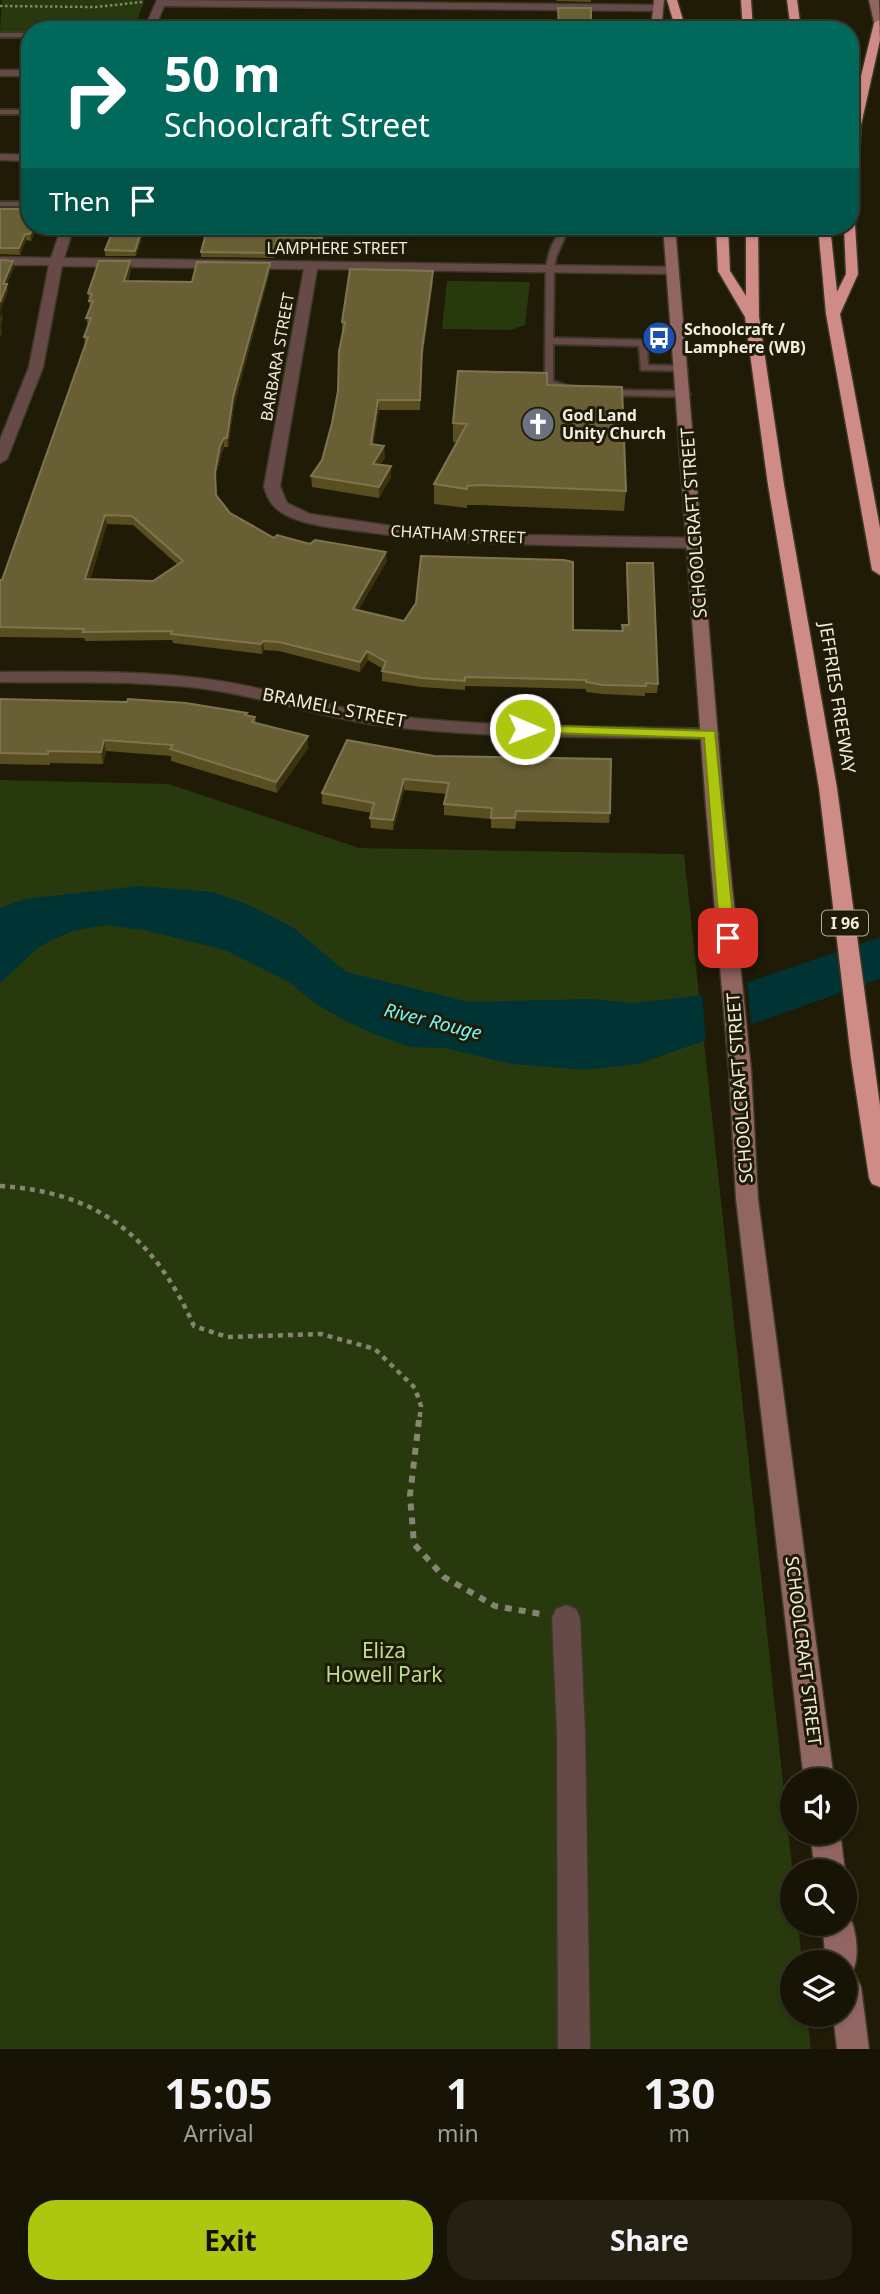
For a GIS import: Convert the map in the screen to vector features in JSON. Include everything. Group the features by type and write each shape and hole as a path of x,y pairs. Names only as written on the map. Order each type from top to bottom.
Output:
{"highway":[{"path":"672,0 678,21"},
{"path":"746,0 747,21"},
{"path":"792,0 795,21"},
{"path":"859,108 879,25"},
{"path":"722,235 724,271 752,317"},
{"name":"JEFFRIES FREEWAY","path":"752,235 752,317 776,485 828,788 862,1059 880,1178"},
{"path":"825,235 833,314 880,570"},
{"path":"833,314 852,274 850,235"}],"main road":[{"path":"877,4 879,25"},
{"name":"SCHOOLCRAFT STREET","path":"671,235 718,832 740,1069 747,1199 818,1768"},
{"path":"850,2027 853,2049"}],"street":[{"path":"153,21 161,2 659,4"},
{"path":"0,73 21,73"},
{"path":"0,157 21,158"},
{"path":"0,459 36,367 56,262 65,235"},
{"name":"LAMPHERE STREET","path":"0,261 673,270"},
{"name":"BARBARA STREET","path":"278,454 311,265"},
{"name":"CHATHAM STREET","path":"278,454 273,496 279,505 290,512 308,518 431,536 694,543"},
{"name":"BRAMELL STREET","path":"0,677 166,680 204,684 273,696 349,715 420,724 710,734"},
{"path":"566,1618 571,1732 574,2049"}],"lane":[{"path":"0,35 21,35"},
{"path":"0,112 21,112"},
{"path":"0,204 21,204"},
{"path":"562,235 550,268 548,383 578,391"},
{"path":"549,341 643,343 644,368 682,369"},
{"path":"590,391 685,394"}],"path":[{"path":"0,6 82,8 145,2"},
{"path":"0,1186 58,1191 103,1213 146,1244 185,1301 194,1326 227,1337 321,1334 375,1349 415,1388 421,1406 410,1495 414,1544 444,1577 495,1606 566,1618"}],"green space":[{"path":"2,0 145,0 137,21 21,21 21,32 0,32"},
{"path":"447,281 530,282 525,325 510,330 442,329"},
{"name":"Eliza Howell Park","path":"0,780 169,784 359,848 684,854 781,1768 780,1845 790,1845 791,1859 780,1859 780,1936 799,1936 801,1950 780,1950 780,2027 808,2027 811,2049 0,2049"}],"water":[{"name":"River Rouge","path":"139,886 213,892 249,905 294,928 346,972 469,1002 592,999 632,1003 713,994 880,937 880,979 638,1064 585,1070 512,1064 444,1048 411,1047 342,1019 313,1002 289,982 225,950 144,930 105,925 72,931 40,946 0,983 0,908 25,899"}],"pier":[{"path":"747,979 752,1030 706,1045 702,992"}],"building":[{"path":"558,8 591,8 591,21 559,21"},
{"path":"0,209 21,209 21,235 25,235 19,248 0,248"},
{"path":"111,235 140,235 135,251 105,250"},
{"path":"206,235 322,235 322,238 278,237 273,253 201,252"},
{"path":"0,260 13,261 3,284 7,284 0,302"},
{"path":"99,261 130,261 124,281 192,282 197,262 270,263 233,397 227,438 224,438 220,446 215,472 216,495 230,513 274,538 277,535 310,544 315,540 386,552 353,609 404,621 416,603 421,556 573,562 573,630 623,631 622,625 629,625 627,563 653,563 658,684 603,685 586,680 465,677 465,681 421,678 382,671 386,662 367,651 360,662 279,642 263,641 261,644 171,634 172,631 83,632 84,629 0,627 0,580 88,337 84,337 91,318 86,318 93,301 89,301 92,294 88,293","holes":["105,515 132,516 183,561 153,581 85,579"]},
{"path":"350,269 433,271 422,350 420,400 378,400 371,444 384,446 373,464 391,466 379,487 311,476 322,460 332,423 338,391 339,351"},
{"path":"458,371 547,373 547,385 622,387 626,491 481,485 467,486 467,489 434,484 467,424 453,423"},
{"path":"0,699 127,702 128,699 186,703 247,713 245,715 255,717 252,722 308,736 276,782 170,749 173,745 104,740 101,752 0,753"},
{"path":"347,740 434,756 611,759 610,813 516,811 515,818 491,818 492,808 444,804 449,783 404,779 393,820 370,818 374,803 322,793"}],"place":[{"name":"Schoolcraft / Lamphere (WB)","path":"659,338"},
{"name":"God Land Unity Church","path":"538,424"}],"route":[{"path":"525,729 710,734 728,938"}]}
